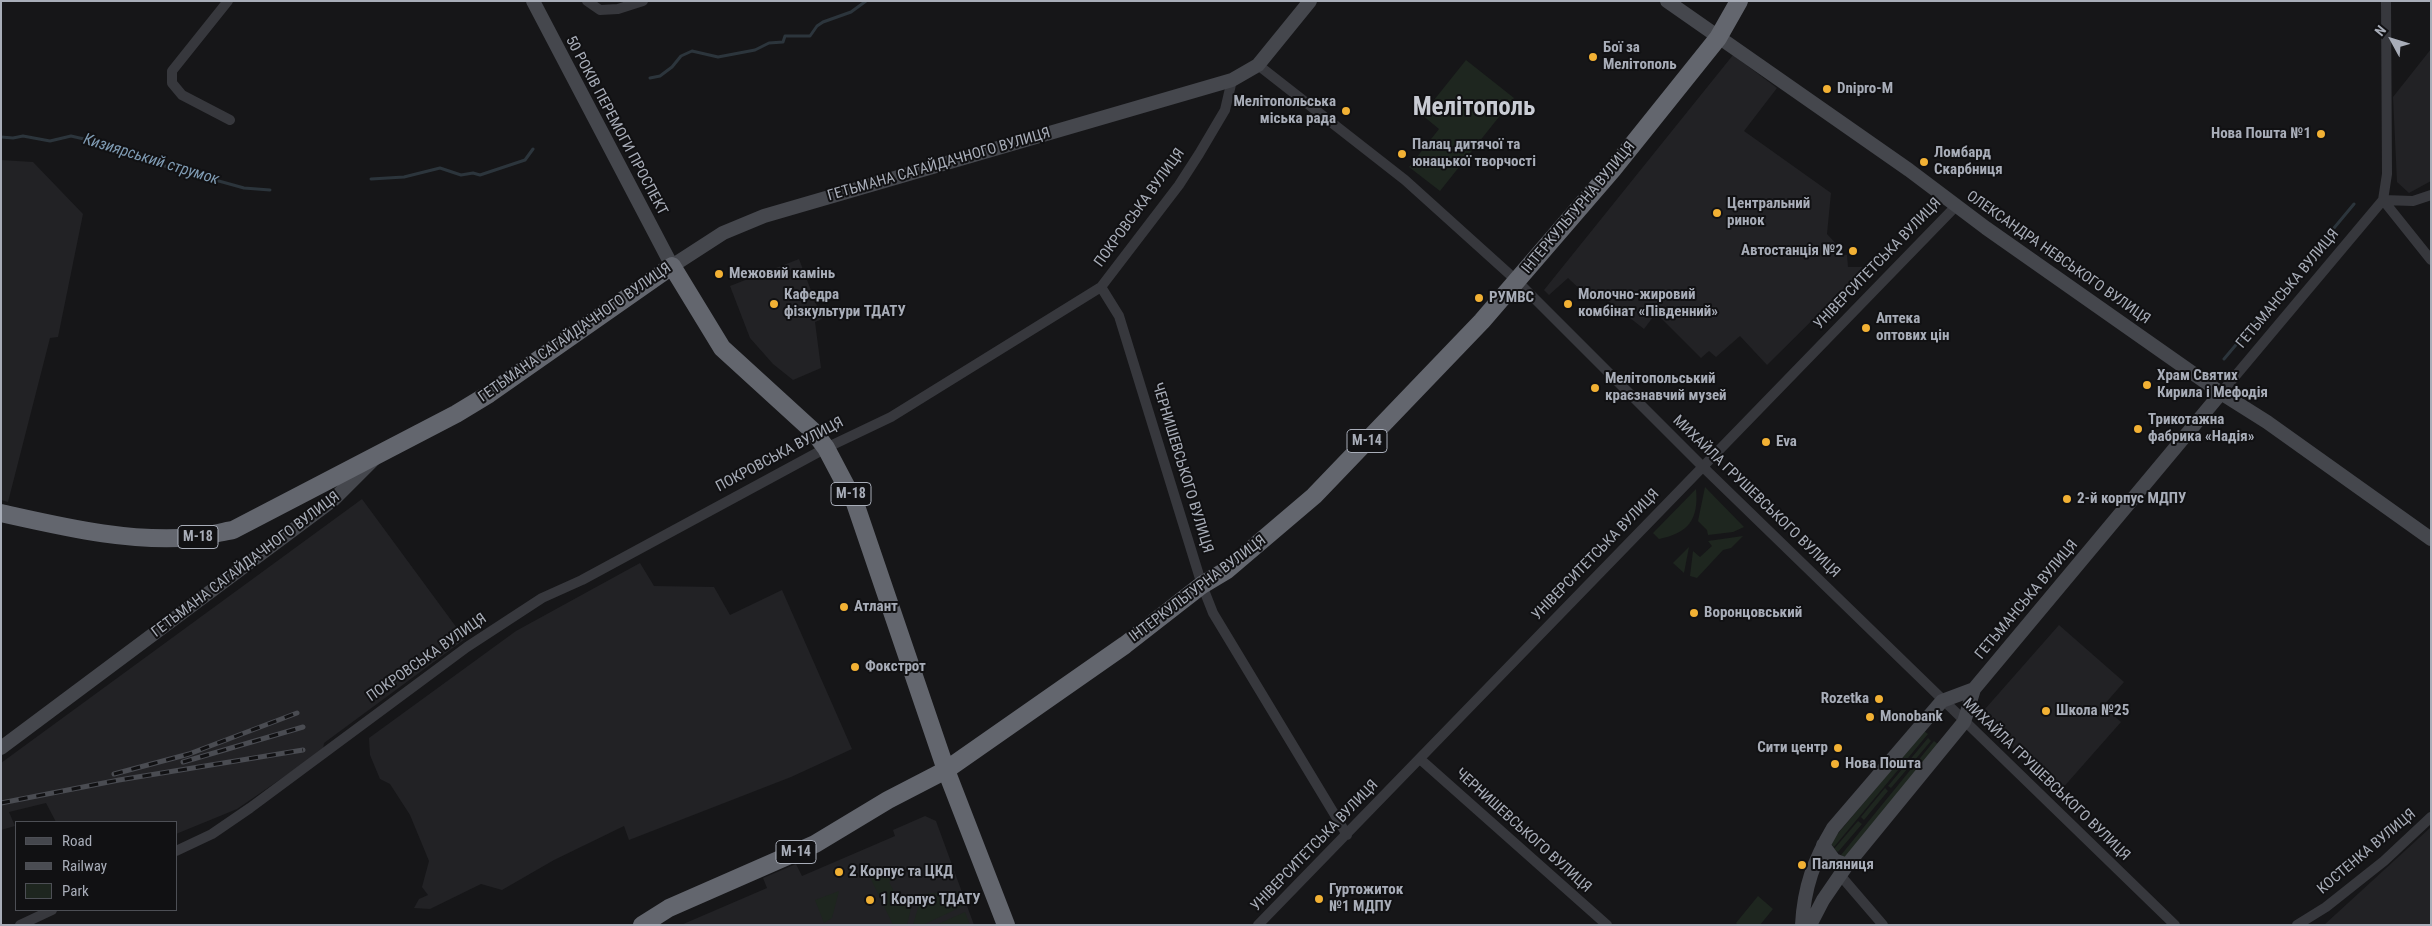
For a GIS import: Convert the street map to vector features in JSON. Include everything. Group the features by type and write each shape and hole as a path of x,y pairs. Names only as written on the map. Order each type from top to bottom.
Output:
{"highway":[{"name":"ІНТЕРКУЛЬТУРНА ВУЛИЦЯ","path":"642,925 669,908 815,844 888,800 946,770 1125,645 1202,585 1227,570 1314,496 1517,281 1613,169 1718,38 1740,1"},
{"name":"М-18","path":"672,266 722,348 814,432 826,448 855,502 946,770 1006,925"},
{"name":"ГЕТЬМАНА САГАЙДАЧНОГО ВУЛИЦЯ","path":"378,455 489,394 672,266"},
{"name":"М-18","path":"1,513 109,534 164,538 196,537 233,530 378,455"}],"main road":[{"name":"50 РОКІВ ПЕРЕМОГИ ПРОСПЕКТ","path":"533,1 672,266"},
{"path":"1232,80 1258,65 1310,1"},
{"name":"ОЛЕКСАНДРА НЕВСЬКОГО ВУЛИЦЯ","path":"1667,1 2221,393 2267,422 2431,539"},
{"name":"ГЕТЬМАНА САГАЙДАЧНОГО ВУЛИЦЯ","path":"672,266 723,233 764,216 1232,80"},
{"name":"ГЕТЬМАНСЬКА ВУЛИЦЯ","path":"1810,925 1843,870 1964,722 1974,689 2221,393"},
{"name":"ГЕТЬМАНА САГАЙДАЧНОГО ВУЛИЦЯ","path":"1,748 333,500 378,455"},
{"name":"ГЕТЬМАНСЬКА ВУЛИЦЯ","path":"1802,925 1808,879 1823,845 1834,828 1942,701 1974,689"},
{"path":"1823,845 1843,870"}],"street":[{"path":"228,1 172,71 172,83 182,95 230,120"},
{"path":"587,1 600,10 618,9 644,1"},
{"path":"2386,1 2387,174 2384,200 2431,260"},
{"name":"МИХАЙЛА ГРУШЕВСЬКОГО ВУЛИЦЯ","path":"1258,65 1405,180 1517,281 1702,466 1942,701 2175,925"},
{"name":"ПОКРОВСЬКА ВУЛИЦЯ","path":"178,850 212,834 243,813 467,647 542,598 582,580 826,448 891,417 1101,287 1173,193 1199,154 1225,110 1232,80"},
{"path":"2384,200 2413,201 2431,195"},
{"name":"ГЕТЬМАНСЬКА ВУЛИЦЯ","path":"2221,393 2384,200"},
{"name":"УНІВЕРСИТЕТСЬКА ВУЛИЦЯ","path":"1258,925 1956,206"},
{"name":"ЧЕРНИШЕВСЬКОГО ВУЛИЦЯ","path":"1101,287 1120,316 1202,585 1213,612 1347,834"},
{"name":"ЧЕРНИШЕВСЬКОГО ВУЛИЦЯ","path":"1420,759 1607,925"},
{"name":"КОСТЕНКА ВУЛИЦЯ","path":"2297,925 2326,907 2384,861 2431,817"},
{"path":"1843,870 1883,925"},
{"path":"20,925 50,911"}],"shaded area":[{"path":"2431,49 2431,181 2409,193 2397,182 2393,97"},
{"name":"Центральний ринок","path":"1733,55 1777,88 1744,131 1831,193 1827,234 1840,248 1841,255 1847,255 1848,267 1866,267 1767,365 1740,336 1716,357 1709,351 1701,358 1656,313 1644,329 1593,289 1586,295 1568,278 1549,295 1544,290"},
{"path":"1,160 33,162 83,214 58,337 50,338 8,502 1,500"},
{"path":"799,259 822,319 815,322 821,368 793,380 773,364 750,338 730,286"},
{"path":"362,499 465,639 324,743 323,750 237,809 178,833 178,821 55,821 46,803 9,812 15,826 1,830 1,763"},
{"path":"640,563 654,586 714,587 730,615 782,590 852,749 791,777 629,840 624,826 554,860 502,890 481,884 430,909 414,908 419,899 428,895 422,887 429,861 410,815 390,784 380,779 370,755 369,738 516,631"},
{"name":"Школа №25","path":"2059,625 2124,682 2103,706 2121,722 2061,790 1978,717"},
{"path":"925,816 936,821 974,925 681,925 767,888 763,878 796,864 802,876 895,836 893,830"},
{"path":"2431,827 2431,925 2324,925"}],"green space":[{"path":"1466,60 1514,98 1440,191 1409,167 1439,129 1422,115"},
{"path":"1705,487 1744,527 1733,532 1708,535 1707,530 1698,521"},
{"path":"1696,489 1696,509 1690,523 1677,533 1659,539 1653,533"},
{"path":"1743,536 1731,548 1723,550 1697,578 1690,576 1693,551 1700,557 1712,546 1708,541"},
{"path":"1689,547 1684,573 1673,563"},
{"path":"1924,731 1928,734 1834,847 1830,843"},
{"path":"1928,738 1931,741 1891,788 1888,786"},
{"path":"1934,741 1938,744 1845,858 1841,855"},
{"path":"1885,788 1888,791 1864,820 1861,817"},
{"path":"1858,821 1862,824 1838,852 1834,849"},
{"path":"893,867 897,878 889,882 901,905 913,900 907,925 893,925 870,877"},
{"path":"839,891 832,918 824,923 815,900"},
{"path":"957,891 963,906 923,925 913,925 922,894"},
{"path":"1758,896 1773,909 1760,925 1738,925 1736,923"},
{"path":"965,912 970,925 938,924"}],"waterway":[{"name":"Кизиярський струмок","path":"650,78 660,76 672,67 681,56 692,51 718,57 755,50 769,43 783,42 785,36 810,36 817,26 823,22 851,12 866,1"},
{"name":"Кизиярський струмок","path":"1,137 13,138 23,136 50,141 71,136 123,148 154,163 244,188 270,190"},
{"name":"Кизиярський струмок","path":"371,179 404,177 440,168 461,175 473,173 480,175 525,160 533,149"},
{"path":"2334,228 2354,204"},
{"path":"2310,258 2328,236"},
{"path":"2224,359 2277,296"}],"railway":[{"path":"114,774 189,754 297,713"},
{"path":"183,762 303,727"},
{"path":"1,803 119,780 303,750"}],"place":[{"name":"Бої за Мелітополь","path":"1593,57"},
{"name":"Dnipro-M","path":"1827,89"},
{"name":"Мелітопольська міська рада","path":"1346,111"},
{"name":"Нова Пошта №1","path":"2321,134"},
{"name":"Палац дитячої та юнацької творчості","path":"1402,154"},
{"name":"Ломбард Скарбниця","path":"1924,162"},
{"name":"Центральний ринок","path":"1717,213"},
{"name":"Автостанція №2","path":"1853,251"},
{"name":"Межовий камінь","path":"719,274"},
{"name":"РУМВC","path":"1479,298"},
{"name":"Кафедра фізкультури ТДАТУ","path":"774,304"},
{"name":"Молочно-жировий комбінат «Південний»","path":"1568,304"},
{"name":"Аптека оптових цін","path":"1866,328"},
{"name":"Храм Святих Кирила і Мефодія","path":"2147,385"},
{"name":"Мелітопольський краєзнавчий музей","path":"1595,388"},
{"name":"Трикотажна фабрика «Надія»","path":"2138,429"},
{"name":"Eva","path":"1766,442"},
{"name":"2-й корпус МДПУ","path":"2067,499"},
{"name":"Атлант","path":"844,607"},
{"name":"Воронцовський","path":"1694,613"},
{"name":"Фокстрот","path":"855,667"},
{"name":"Rozetka","path":"1879,699"},
{"name":"Школа №25","path":"2046,711"},
{"name":"Monobank","path":"1870,717"},
{"name":"Сити центр","path":"1838,748"},
{"name":"Нова Пошта","path":"1835,764"},
{"name":"Паляниця","path":"1802,865"},
{"name":"2 Корпус та ЦКД","path":"839,872"},
{"name":"Гуртожиток №1 МДПУ","path":"1319,899"},
{"name":"1 Корпус ТДАТУ","path":"870,900"}],"district":[{"name":"Мелітополь","path":"1474,109"}]}
